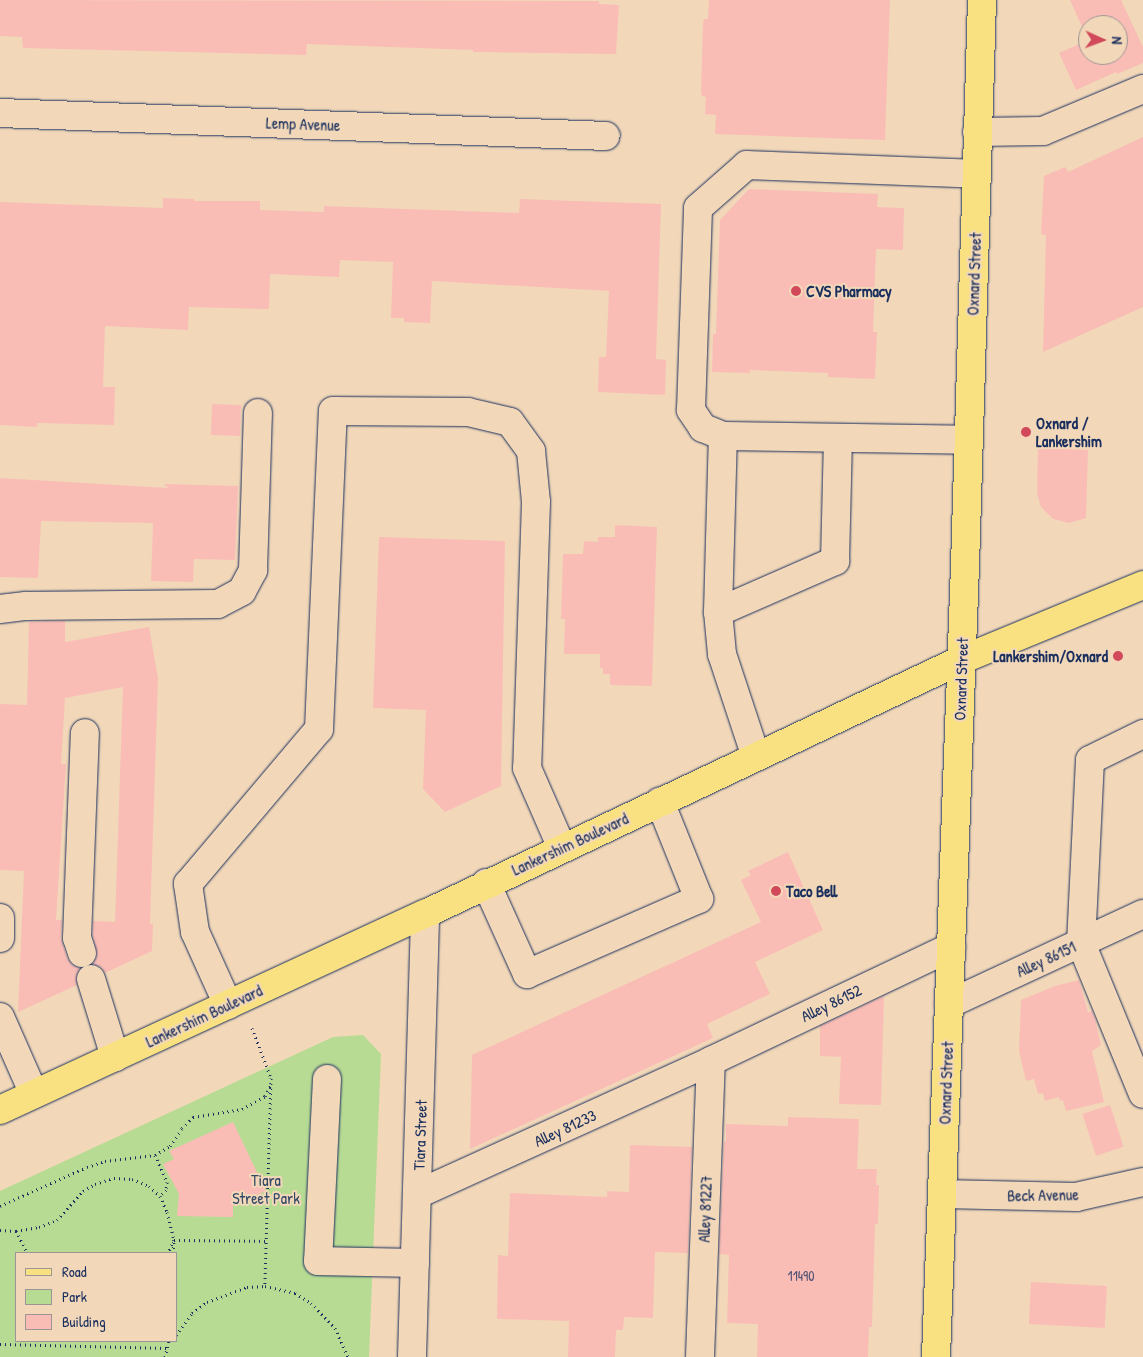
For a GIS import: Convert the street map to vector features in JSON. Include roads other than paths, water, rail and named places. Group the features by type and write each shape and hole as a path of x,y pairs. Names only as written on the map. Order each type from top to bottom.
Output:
{"main road":[{"name":"Oxnard Street","path":"936,1357 982,0"},
{"name":"Lankershim Boulevard","path":"0,1110 425,914 486,883 961,660 1143,585"}],"street":[{"path":"978,132 1043,131 1143,89"},
{"name":"Lemp Avenue","path":"0,113 606,136"},
{"path":"968,440 723,436 703,428 691,410 698,208 747,165 977,174"},
{"path":"234,1002 196,932 188,884 319,729 333,411 468,412 510,422 531,451 536,502 527,768 562,848"},
{"path":"0,609 26,606 218,604 242,591 253,570 258,412"},
{"path":"723,436 718,612 722,654 756,757"},
{"path":"718,612 836,561 838,438"},
{"path":"82,953 78,938 85,733"},
{"path":"1143,734 1090,760 1081,943 1143,1094"},
{"path":"486,883 527,974 699,899 660,802"},
{"name":"Tiara Street","path":"412,1357 425,914"},
{"name":"Alley 86151","path":"949,1004 1143,914"},
{"path":"0,918 0,938"},
{"name":"Alley 86152","path":"711,1061 951,947"},
{"path":"90,979 115,1057"},
{"path":"0,1017 34,1094"},
{"name":"Alley 81233","path":"418,1194 711,1061"},
{"name":"Alley 81227","path":"700,1357 711,1061"},
{"path":"327,1080 318,1261 416,1263"},
{"name":"Beck Avenue","path":"942,1194 1076,1197 1143,1182"}],"place":[{"name":"CVS Pharmacy","path":"796,291"},
{"name":"Oxnard / Lankershim","path":"1026,432"},
{"name":"Lankershim/Oxnard","path":"1118,656"},
{"name":"Taco Bell","path":"776,891"}],"park label":[{"name":"Tiara Street Park","path":"266,1189"}]}
